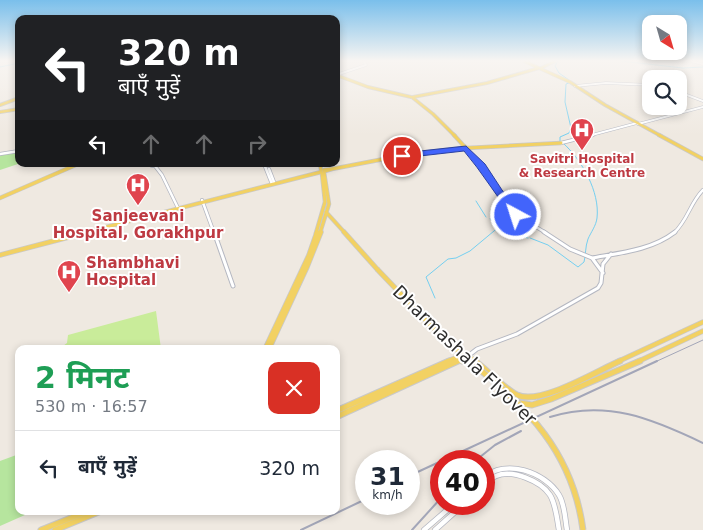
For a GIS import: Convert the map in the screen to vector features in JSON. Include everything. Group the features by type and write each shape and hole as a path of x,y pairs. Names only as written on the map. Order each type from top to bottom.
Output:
{"main road":[{"path":"362,86 395,92 412,98 430,110 464,147"},
{"path":"412,98 478,86"},
{"path":"575,86 703,159"},
{"path":"0,106 15,100"},
{"path":"0,112 15,110"},
{"path":"0,253 202,200 332,169 410,154 464,147 561,143"},
{"path":"0,198 71,167"},
{"path":"269,345 326,212 322,167"},
{"path":"326,212 336,225"},
{"path":"323,220 336,225"},
{"name":"Dharmashala Flyover","path":"336,225 449,344 507,391 536,421 553,447 574,487 580,502 583,530"},
{"path":"340,409 459,355 468,356 512,392 523,397 535,397 557,390 703,322"},
{"path":"340,415 459,360 469,362 516,402 526,405 541,403 626,368 703,331"},
{"path":"41,530 78,515"},
{"path":"55,530 92,515"}],"street":[{"path":"687,95 703,101"},
{"path":"561,143 703,107"},
{"path":"464,147 482,166 498,192 515,214 570,249 588,256 598,264 603,273"},
{"path":"0,154 15,152"},
{"path":"155,167 162,175 177,207"},
{"path":"266,167 273,183"},
{"path":"588,256 611,254 671,236 688,217 703,190"},
{"path":"202,200 233,286"},
{"path":"468,356 477,350 516,334 598,288 603,273 603,264 611,254"},
{"path":"495,470 510,468 525,472 547,482 558,493 562,501 568,530"},
{"path":"495,477 501,474 522,477 544,488 552,501 559,530"},
{"path":"424,530 441,515"},
{"path":"435,530 452,515"}],"green space":[{"path":"15,153 15,165 0,170 0,155"},
{"path":"156,311 160,345 64,345 67,343 68,335"},
{"path":"15,455 15,515 25,515 0,526 0,461"}],"waterway":[{"path":"560,141 560,137 569,133 571,128 565,102 566,86"},
{"path":"530,238 548,245 578,267 584,262 587,242 597,218 596,198 583,167 563,143"},
{"path":"476,201 486,217"},
{"path":"490,219 500,226"},
{"path":"435,298 426,277 448,259 456,258 470,251 500,226"},
{"path":"500,226 512,233 528,238"}],"railway":[{"path":"655,362 703,340"},
{"path":"420,471 657,361"},
{"path":"550,417 590,410 629,414 666,426 703,443"},
{"path":"489,450 521,431"},
{"path":"340,511 355,504"},
{"path":"412,530 430,510"},
{"path":"301,530 332,515"}],"place":[{"name":"Savitri Hospital & Research Centre","path":"582,151"},
{"name":"Sanjeevani Hospital, Gorakhpur","path":"138,206"},
{"name":"Shambhavi Hospital","path":"69,293"}],"route":[{"path":"402,156 466,149 482,166 498,192 516,215"}]}
